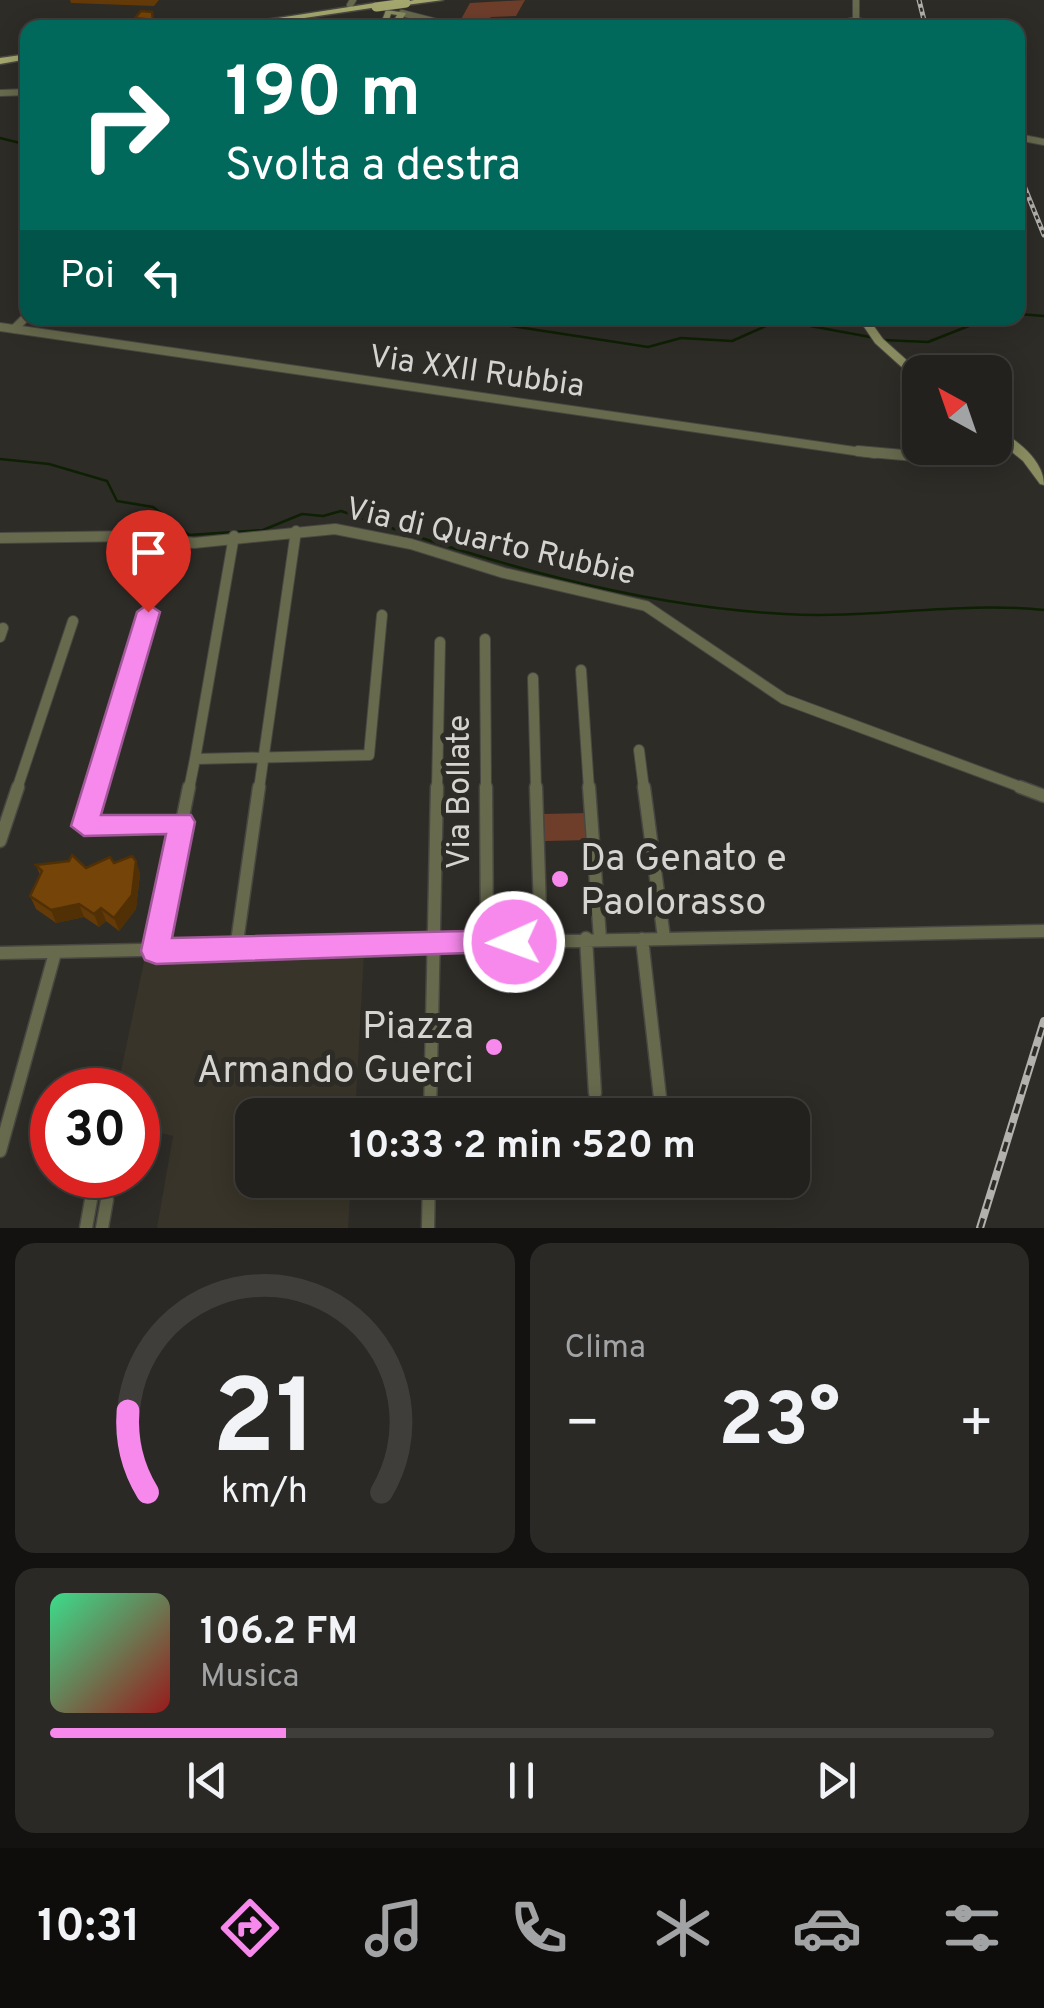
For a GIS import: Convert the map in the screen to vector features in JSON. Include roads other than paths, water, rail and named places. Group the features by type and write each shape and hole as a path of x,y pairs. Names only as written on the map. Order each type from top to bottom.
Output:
{"main road":[{"path":"394,14 417,0"},
{"path":"275,20 376,6 394,14 438,0"},
{"path":"285,20 376,6"},
{"path":"868,325 902,361"},
{"path":"1012,446 1044,481"}],"street":[{"path":"394,14 434,20"},
{"path":"14,329 20,323"},
{"name":"Via XXII Rubbia","path":"0,327 902,457"},
{"path":"236,950 296,531"},
{"name":"Via di Quarto Rubbie","path":"0,538 112,536 194,543 296,531 355,531 646,606 780,697 1044,796"},
{"path":"156,951 234,536"},
{"path":"148,612 84,826 182,822"},
{"path":"195,759 369,755 382,614"},
{"path":"0,841 72,621"},
{"name":"Via Bollate","path":"484,639 487,944"},
{"path":"430,1098 440,642"},
{"path":"581,670 593,938 595,1093"},
{"path":"534,678 541,941"},
{"path":"640,750 664,938"},
{"path":"0,953 1044,931"},
{"path":"642,939 660,1098"},
{"path":"0,1151 54,953"},
{"path":"428,1228 429,1198"},
{"path":"86,1228 99,1200 102,1228"}],"waterway":[{"path":"0,138 20,143"},
{"path":"1025,315 1044,316"},
{"path":"505,325 648,347 681,338 732,341 768,325"},
{"path":"805,325 870,337"},
{"path":"883,340 928,342 971,325"},
{"path":"0,459 49,464 107,481 117,501 153,507 189,535 263,530 302,514 323,516 341,511 505,563 672,602 818,615 979,608 1044,610"}],"railway":[{"path":"919,0 924,20"},
{"path":"1025,188 1044,235"},
{"path":"980,1228 1044,1021"}],"place":[{"name":"Da Genato e Paolorasso","path":"560,879"},
{"name":"Piazza Armando Guerci","path":"494,1047"}]}
